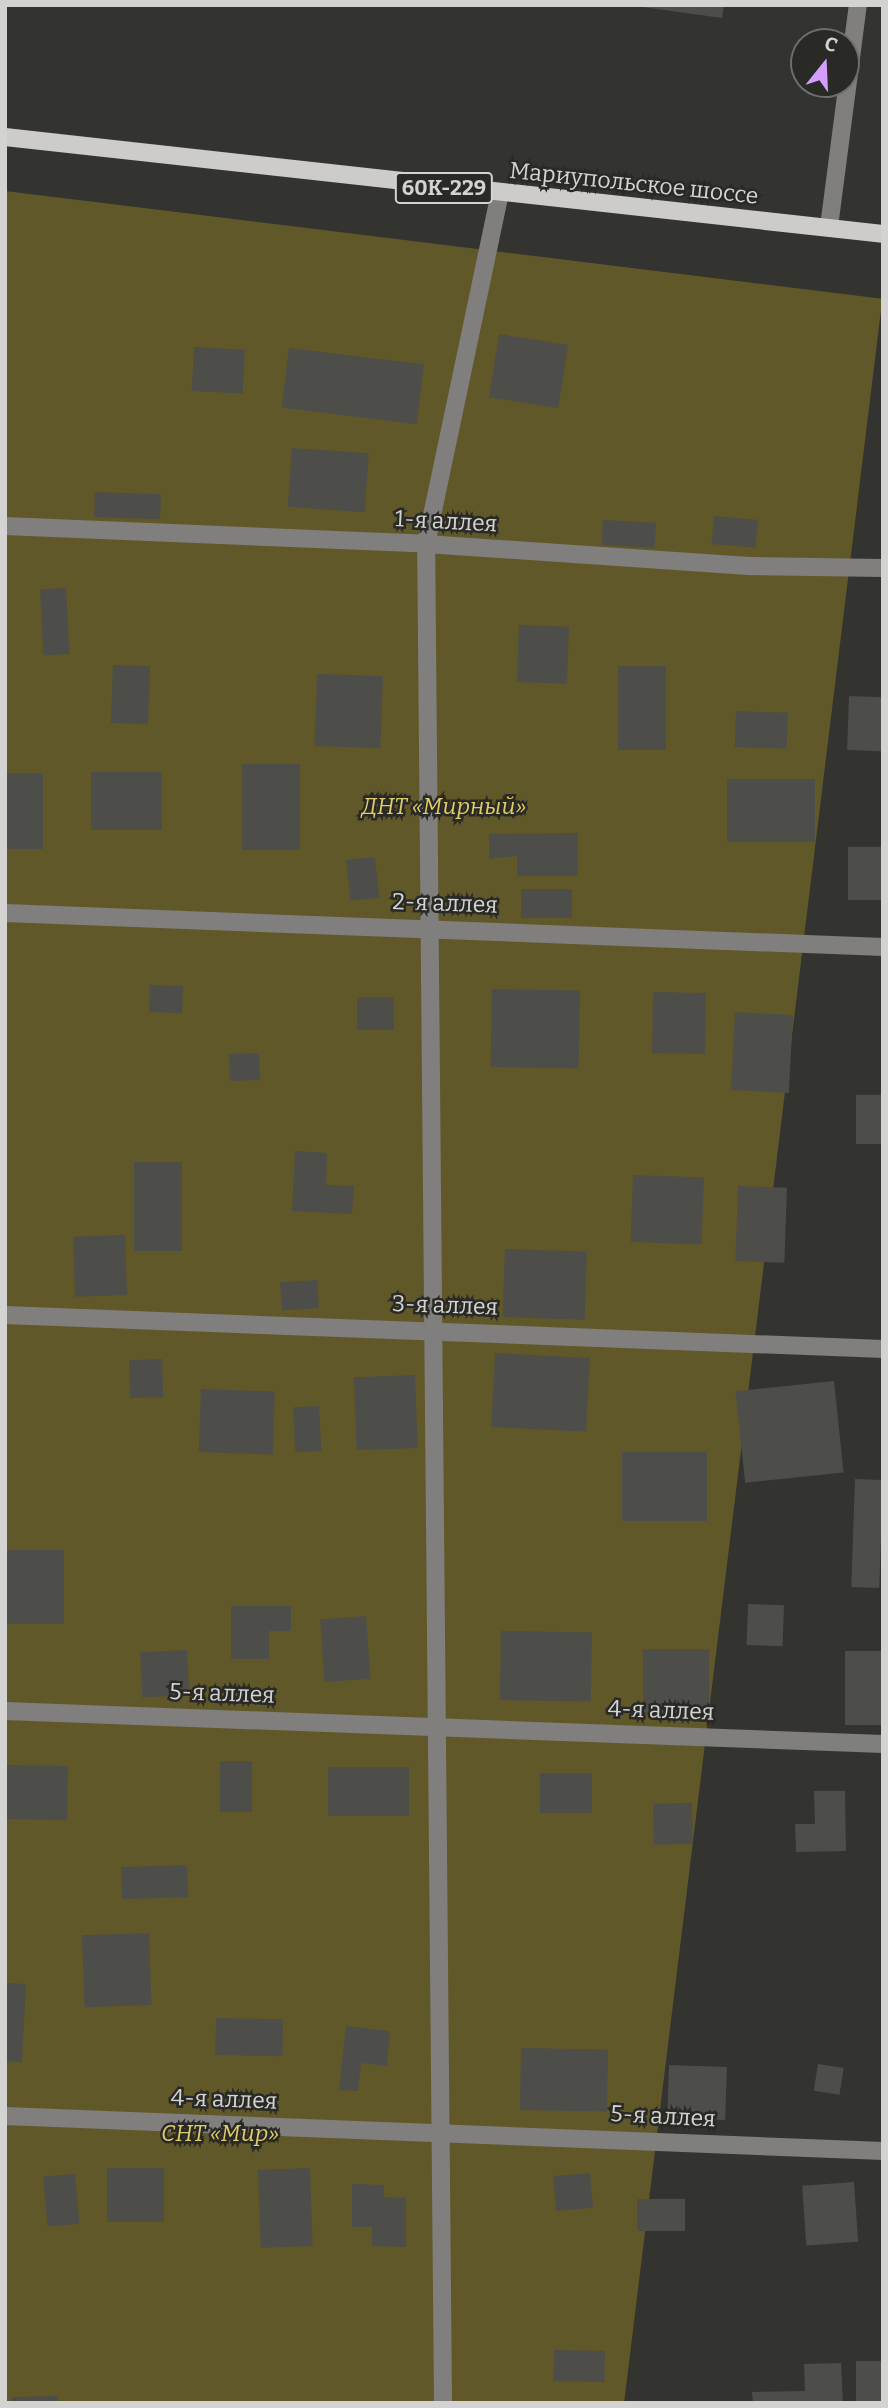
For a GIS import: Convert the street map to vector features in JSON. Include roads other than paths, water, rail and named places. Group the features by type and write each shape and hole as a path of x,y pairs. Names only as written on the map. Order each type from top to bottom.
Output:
{"main road":[{"name":"Мариупольское шоссе","path":"5,137 500,194 883,234"}],"street":[{"path":"829,227 858,5"},
{"path":"443,2403 426,544 500,194"},
{"name":"1-я аллея","path":"5,526 426,544 752,566 883,568"},
{"name":"2-я аллея","path":"5,913 429,927 883,947"},
{"name":"3-я аллея","path":"5,1315 433,1328 883,1349"},
{"name":"5-я аллея","path":"5,1711 437,1724"},
{"name":"4-я аллея","path":"437,1724 883,1744"},
{"name":"4-я аллея","path":"5,2116 440,2131"},
{"name":"5-я аллея","path":"440,2131 883,2151"}],"park label":[{"name":"ДНТ «Мирный»","path":"444,806"},
{"name":"СНТ «Мир»","path":"220,2133"}]}
